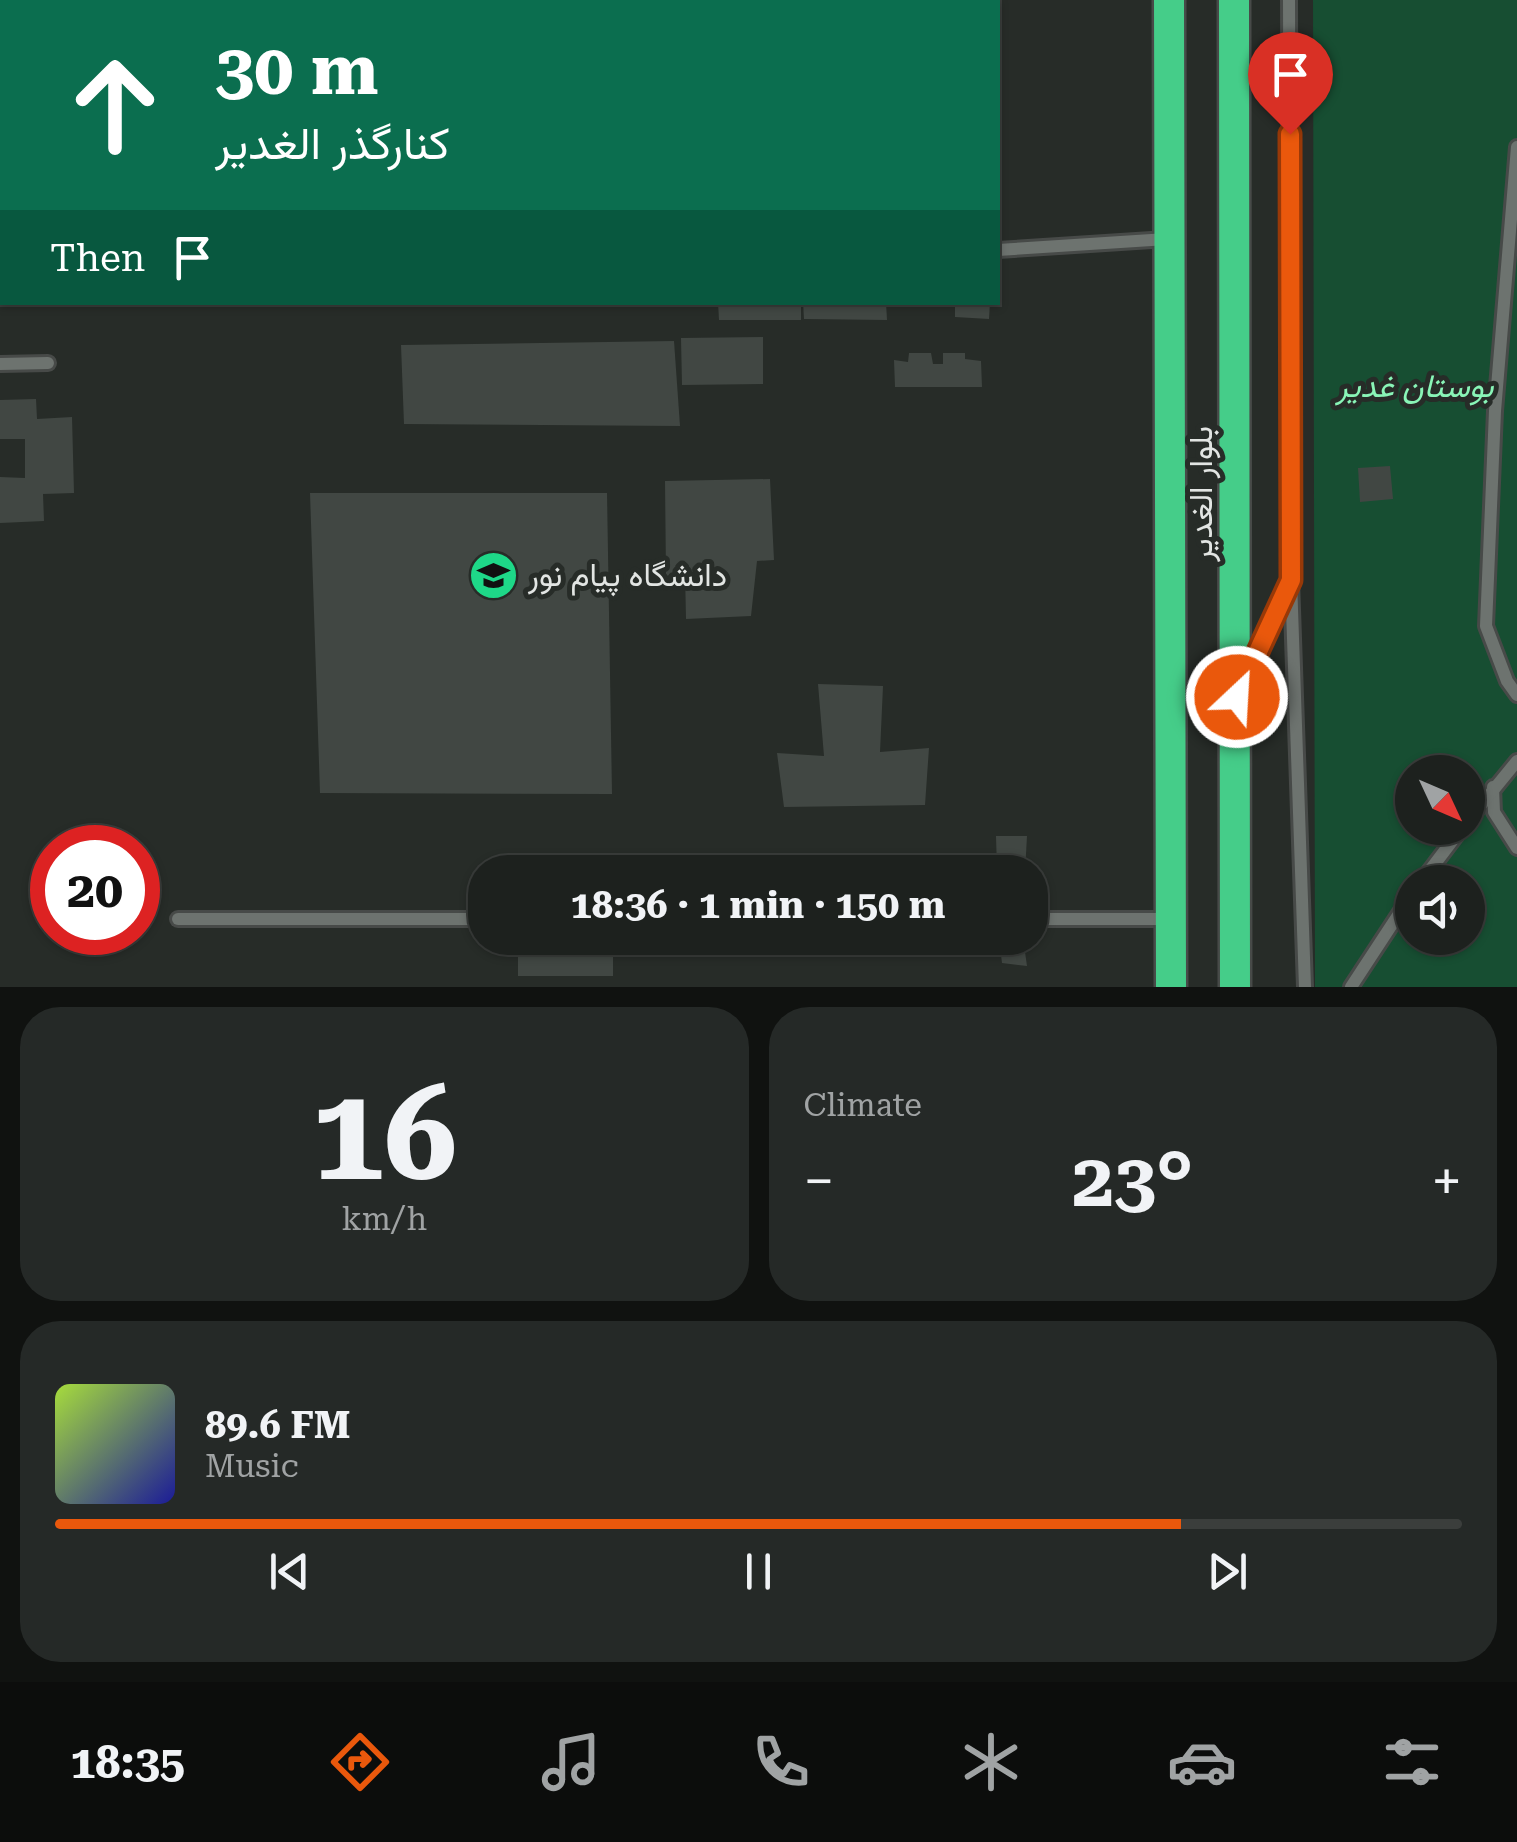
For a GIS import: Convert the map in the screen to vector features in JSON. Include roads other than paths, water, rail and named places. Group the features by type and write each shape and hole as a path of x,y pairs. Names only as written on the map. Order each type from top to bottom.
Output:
{"highway":[{"name":"بلوار الغدیر","path":"1169,0 1171,987"},
{"name":"بلوار الغدیر","path":"1234,0 1235,987"}],"lane":[{"path":"1289,0 1291,580 1305,987"},
{"path":"1517,147 1495,411 1486,626 1506,681 1517,695"},
{"path":"1000,250 1170,239"},
{"path":"0,364 48,363"},
{"path":"1237,697 1291,580"},
{"path":"1485,798 1517,762"},
{"path":"1493,787 1494,812 1517,848"},
{"path":"1433,865 1449,845"},
{"path":"1048,919 1171,918"},
{"path":"178,919 468,919"},
{"path":"1351,987 1395,920"}],"place":[{"name":"دانشگاه پیام نور","path":"493,575"}],"park label":[{"name":"بوستان غدیر","path":"1415,386"}]}
